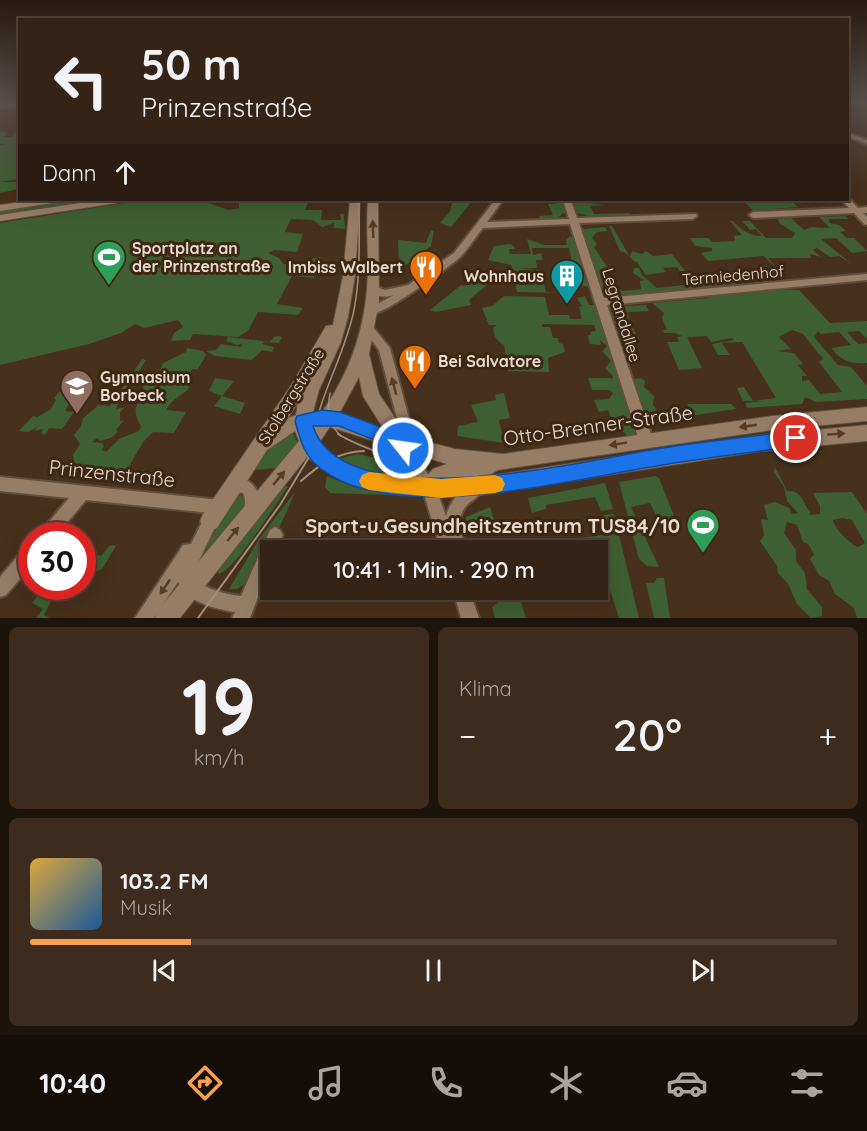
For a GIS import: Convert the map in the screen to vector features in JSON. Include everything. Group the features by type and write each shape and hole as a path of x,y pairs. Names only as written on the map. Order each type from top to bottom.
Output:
{"street":[{"path":"849,135 867,142"},
{"path":"0,208 46,201"},
{"path":"0,218 110,201"},
{"name":"Stolbergstraße","path":"309,443 303,421 306,400 339,327 345,297 355,201"},
{"path":"166,618 309,443 349,387 362,351 372,312 373,201"},
{"path":"372,312 416,285 457,255 498,201"},
{"name":"Legrandallee","path":"567,201 646,440"},
{"path":"847,201 867,222"},
{"path":"753,215 867,210"},
{"path":"481,225 693,216"},
{"name":"Termiedenhof","path":"601,302 867,277"},
{"path":"374,289 384,294 416,285"},
{"name":"Stolbergstraße","path":"144,618 307,374 345,297"},
{"path":"368,329 382,345 386,355 405,426 402,443"},
{"path":"362,351 371,396 402,443 408,459 427,485 446,540"},
{"name":"Otto-Brenner-Straße","path":"402,443 457,457 510,461 646,440 821,417 867,414"},
{"path":"262,444 278,430 303,421 329,417 402,443"},
{"path":"309,443 327,463 352,476 380,483 487,486 761,442 867,433"},
{"path":"427,485 442,473 510,461"},
{"name":"Prinzenstraße","path":"0,484 83,493 215,514"},
{"path":"234,486 242,485 248,488 252,501 250,514"},
{"path":"456,540 451,526 454,508 464,496 487,486"},
{"path":"58,522 83,493"},
{"path":"215,514 185,573 185,580 191,587 244,612 275,535"},
{"path":"0,589 18,568"}],"green space":[{"path":"18,130 18,179 1,182 18,182 18,189 0,193 0,145 10,144 0,144 0,131 7,133 3,137 11,137"},
{"path":"58,201 97,201 0,216 0,209"},
{"name":"Sportplatz an der Prinzenstraße","path":"137,201 207,201 229,210 239,208 239,203 246,201 335,201 308,202 305,210 322,210 321,220 341,220 340,214 344,214 345,229 334,228 334,223 322,227 313,220 291,219 285,232 303,234 297,252 275,250 268,253 279,258 283,264 303,266 306,260 321,257 314,278 292,276 277,304 303,308 298,315 258,312 248,331 238,337 193,334 190,340 171,341 174,333 183,327 178,320 144,328 135,324 121,333 89,344 0,365 0,223"},
{"path":"453,201 472,201 451,227 440,223 450,211"},
{"path":"554,201 606,201 590,203 605,205 590,206 594,214 630,213 631,215 589,216 570,211 558,218 540,219 539,216 553,215 548,204 556,204"},
{"path":"743,201 791,201 798,207 753,210"},
{"path":"845,216 849,219 829,219 830,223 839,225 846,231 840,232 847,238 854,238 867,251 852,253 836,238 821,239 853,265 839,256 830,257 817,248 813,250 821,257 810,254 811,258 768,258 785,277 764,256 708,261 701,253 712,251 712,248 695,246 690,238 708,238 712,242 735,241 734,236 742,235 730,221 750,234 762,236 756,229 750,230 742,221 750,221 766,238 792,238 795,233 779,223 778,219 791,218 804,230 811,227 830,228 819,217"},
{"path":"609,226 612,226 630,257 620,251"},
{"path":"605,227 607,231 597,232 592,238 597,244 594,247 607,267 606,277 610,280 609,285 594,288 580,285 576,276 581,274 574,270 569,248 532,248 533,255 541,253 543,260 536,260 537,268 519,269 541,270 546,292 575,293 517,292 511,265 488,260 494,246 511,244 516,249 509,249 510,254 531,254 527,239 544,245 567,245 566,240 570,236 580,242 585,240 579,233 583,229"},
{"path":"431,230 434,231 431,246 402,268 399,267 398,240 426,243"},
{"path":"632,251 642,254 646,251 653,256 672,254 685,271 680,271 677,267 663,268 666,272 646,275 637,262 640,261 635,262 630,257"},
{"path":"494,267 488,284 469,300 471,305 435,312 430,310 461,285 464,286 470,281 476,284"},
{"path":"634,268 639,268 642,275 657,288 694,284 696,279 710,283 776,275 779,278 736,283 741,288 799,290 830,323 867,321 867,339 859,331 847,332 858,344 867,343 867,363 846,361 831,348 851,345 839,332 821,334 818,331 814,337 838,365 851,367 867,386 867,399 816,402 805,397 802,404 747,408 745,403 776,398 742,342 722,343 730,355 718,355 712,344 734,340 732,338 711,342 707,336 687,337 702,368 679,370 667,342 679,342 677,337 682,336 675,333 664,333 663,330 667,330 662,318 664,313 652,303 708,298 712,294 729,295 713,286 713,289 703,291 694,288 621,298 613,291 612,285 623,291 641,289 640,281 644,280 633,273","holes":["792,330 803,334 823,359 819,362 842,392 820,394 809,380 802,381 802,376 807,376 798,365 803,364 794,353 777,351 791,349 779,337"]},
{"path":"504,296 545,297 549,315 569,315 570,319 582,319 579,307 582,306 577,298 585,296 589,305 599,305 605,308 609,324 609,302 621,301 625,306 646,305 649,311 628,312 629,321 623,321 631,325 639,338 634,342 625,340 613,344 611,349 617,352 615,360 630,370 628,392 634,404 630,410 642,406 634,397 630,380 641,378 645,381 644,387 654,396 653,405 659,414 655,415 657,418 643,418 638,411 632,413 630,417 640,429 637,435 628,436 621,430 616,430 608,410 599,412 594,400 609,399 613,393 609,390 592,390 588,378 611,378 612,380 613,376 605,368 611,361 602,351 607,346 600,340 601,345 590,344 588,336 590,332 596,331 594,325 542,324 542,327 550,327 553,338 558,338 565,352 548,358 549,372 508,371 504,345 499,342 493,331 497,325 489,325 482,308 492,306"},
{"path":"228,337 270,342 274,337 282,337 279,343 264,342 262,344 274,347 272,352 262,350 252,360 215,356 206,351 216,350 221,344 241,347 242,344 237,345 226,341"},
{"path":"187,348 203,351 206,355 198,369 192,369 186,385 190,387 166,410 186,412 174,433 153,432 143,442 128,468 132,472 138,470 157,472 154,477 129,476 118,481 98,476 81,479 75,475 74,466 71,465 74,460 73,455 80,444 74,435 81,426 83,418 99,405 110,406 142,359 146,360 116,409 125,407 120,412 120,421 124,420 116,430 118,431 111,438 100,441 97,438 92,442 102,443 104,446 102,450 106,452 119,439 139,431 141,427 137,419 136,408 146,398 143,386 157,378 163,363 186,352"},
{"path":"215,378 234,381 222,396 209,391"},
{"path":"744,387 753,401 743,401 737,388"},
{"path":"69,388 76,391 65,411 74,412 62,429 49,428 45,435 41,433 43,429 34,431 38,427 28,432 19,431 33,416 37,417 50,410 59,392"},
{"path":"504,393 510,418 499,420 504,443 457,436 458,426 478,422 471,405 496,400 495,395"},
{"path":"222,396 245,403 240,414 214,406"},
{"path":"687,404 731,404 736,409 669,419 665,417 667,414 692,414"},
{"path":"293,433 298,444 277,468 254,470 272,445"},
{"path":"358,454 392,462 404,468 398,475 375,473 337,459"},
{"path":"775,467 787,491 799,495 810,512 809,515 820,514 820,506 813,493 852,492 867,514 867,618 857,618 854,608 835,594 829,581 819,575 810,559 814,554 808,544 803,542 797,525 787,522 784,533 796,550 796,561 805,573 807,589 822,607 822,616 811,618 797,604 788,584 778,573 777,566 760,541 764,535 761,519 768,520 764,505 775,502 789,508 792,514 798,513 787,501 784,487 774,472","holes":["842,518 852,520 865,543 858,547 842,535 833,520"]},
{"path":"327,476 354,487 391,495 330,493 325,487"},
{"path":"655,476 659,478 680,531 664,532 650,503 631,507 659,567 647,566 639,559 619,482"},
{"path":"605,483 613,509 601,511 595,497 546,505 546,509 532,513 528,498"},
{"path":"283,485 288,487 244,550 225,571 218,574 219,567"},
{"path":"295,492 272,540 260,540 260,563 254,572 237,589 229,589 259,539"},
{"path":"239,493 244,499 242,511 196,567 201,553"},
{"path":"490,507 497,530 493,532 488,529 477,536 467,529 466,517"},
{"path":"614,514 639,618 619,618 608,583 608,540 582,540 581,538 610,534 603,515"},
{"path":"110,545 116,546 102,569 96,572 96,554 101,556"},
{"path":"657,578 664,578 670,618 654,618 646,583 654,583"},
{"path":"34,600 52,600 44,615 50,618 36,618 43,609 32,603"},
{"path":"502,600 520,600 526,618 495,618 492,607"}],"tram line":[{"path":"313,436 354,310 359,269 359,201"},
{"path":"330,393 329,416 340,435"},
{"path":"198,618 280,505 309,457 313,434"},
{"path":"340,435 406,465 426,482"},
{"path":"301,481 315,469 338,456 364,451"}],"slow traffic":[{"path":"369,481 441,488 469,488 495,484"}],"place":[{"name":"Sportplatz an der Prinzenstraße","path":"109,286"},
{"name":"Imbiss Walbert","path":"426,296"},
{"name":"Wohnhaus","path":"567,305"},
{"name":"Bei Salvatore","path":"415,390"},
{"name":"Gymnasium Borbeck","path":"77,415"},
{"name":"Sport-u.Gesundheitszentrum TUS84/10","path":"703,554"}],"route":[{"path":"403,448 402,443 340,419 322,417 303,421 306,437 316,453 340,471 368,481 441,488 487,486 657,457 796,438"}]}
